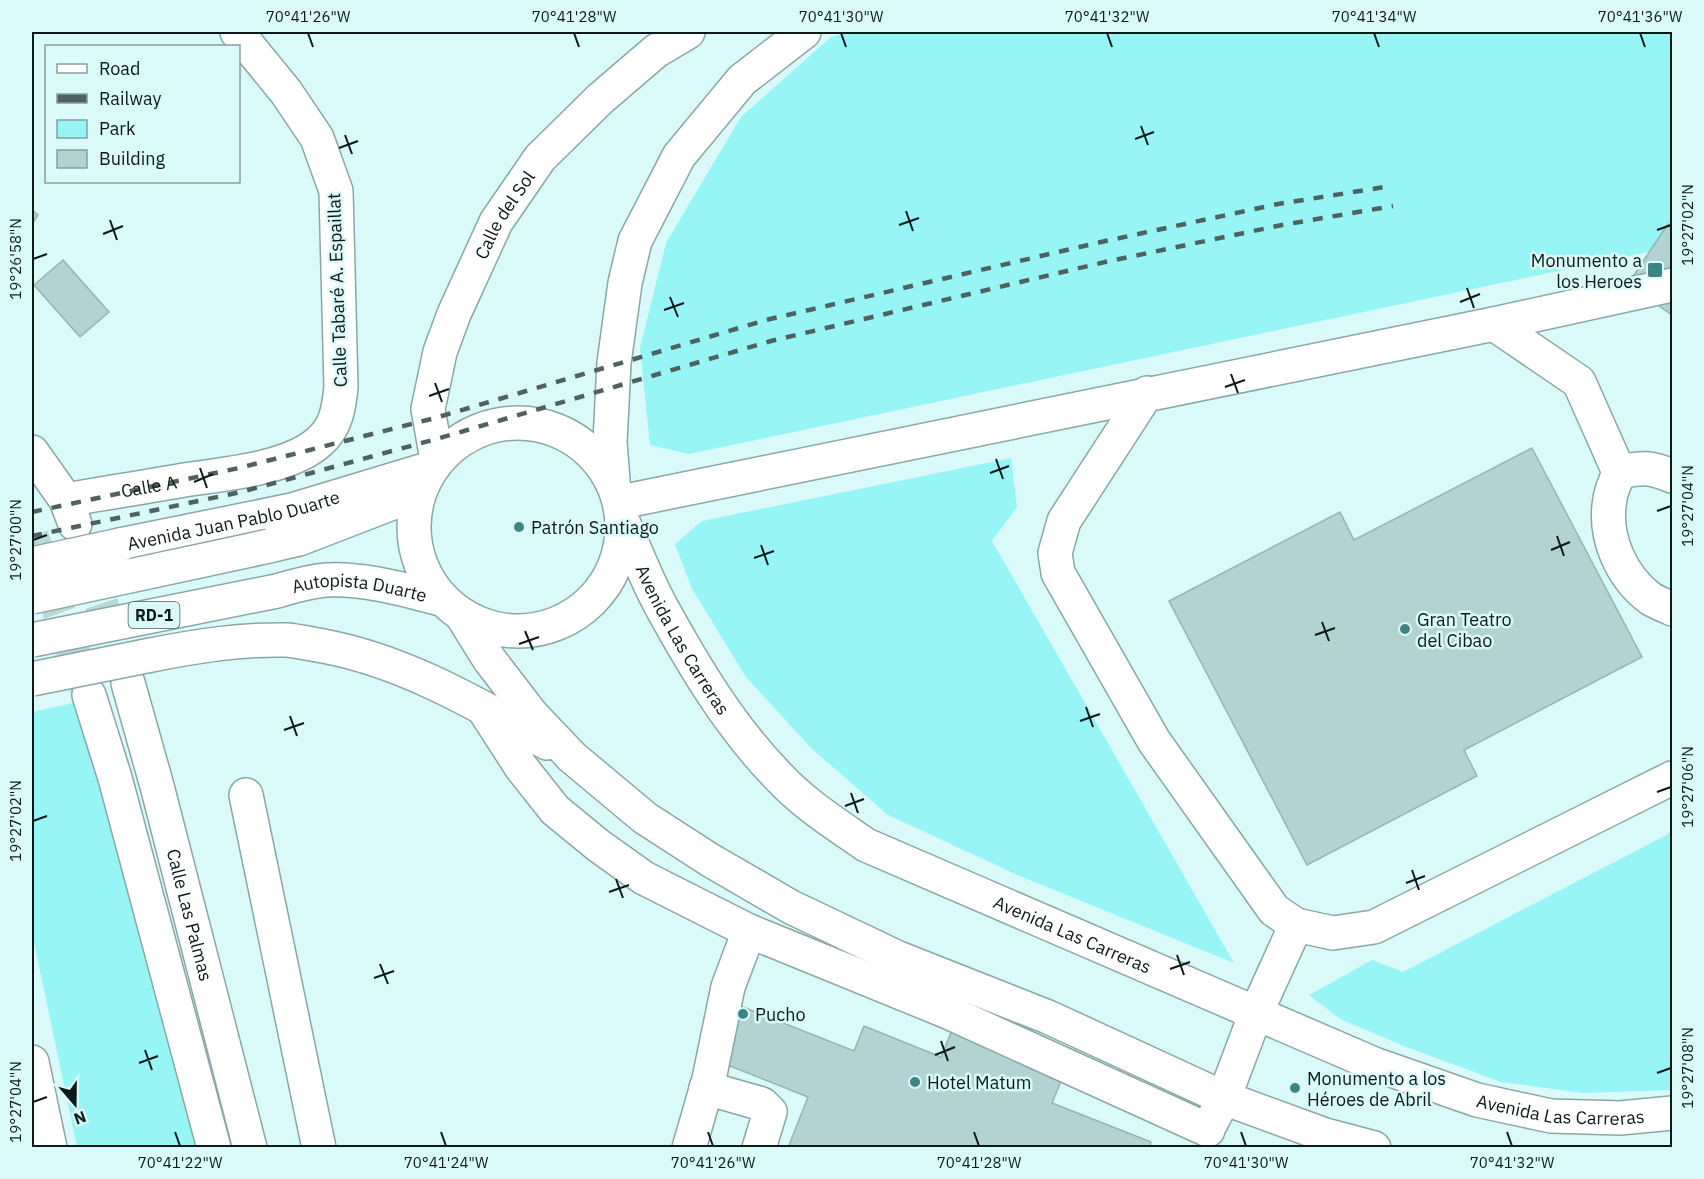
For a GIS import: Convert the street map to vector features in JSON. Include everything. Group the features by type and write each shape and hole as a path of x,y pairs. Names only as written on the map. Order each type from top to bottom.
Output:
{"main road":[{"name":"Calle Tabaré A. Espaillat","path":"237,32 286,92 316,138 336,191 341,387 339,407 332,428 319,443 301,454"},
{"name":"Calle del Sol","path":"429,474 428,409 440,352 454,314 496,222 540,158 600,99 656,51 688,32"},
{"path":"452,608 492,629 525,632 556,625 584,609 605,585 619,556 619,502 610,451 614,363 625,283 635,242 679,156 742,80 804,32"},
{"path":"619,502 1494,324 1672,285"},
{"path":"1494,324 1579,382 1618,472 1610,499 1609,528 1616,555 1631,579 1652,599 1672,609"},
{"path":"1147,393 1064,521 1055,554 1058,573 1154,741 1274,910 1296,925 1333,933 1374,927 1672,778"},
{"path":"619,502 600,460 578,441 552,428 524,422 495,424 468,435 429,474 413,521 415,549 424,576 452,608 532,715 572,758 645,818 710,860 791,907 896,957 1048,1017 1324,1141 1374,1148"},
{"name":"Calle A","path":"32,452 71,512 266,467 301,454"},
{"path":"1618,472 1652,468 1672,476"},
{"name":"Avenida Juan Pablo Duarte","path":"32,564 292,510 429,474"},
{"name":"RD-1","path":"32,597 299,539 429,474"},
{"name":"Avenida Las Carreras","path":"619,502 661,606 717,702 780,778 822,815 866,845 1374,1064 1477,1100 1551,1116 1620,1118 1672,1113"},
{"name":"Autopista Duarte","path":"32,640 277,591 309,582 329,580 376,585 452,608"},
{"path":"32,679 215,643 289,640 351,651 397,667 443,687 572,758"},
{"name":"Calle Las Palmas","path":"128,683 160,797 250,1148"},
{"name":"Calle Las Palmas","path":"89,695 115,778 214,1148"},
{"path":"483,708 521,767 555,810 570,824 644,878 749,931 948,1012 1202,1139 1224,1098 1256,1013 1296,925"},
{"path":"246,795 319,1148"},
{"path":"689,1148 706,1088 728,987 749,931"},
{"path":"33,1082 50,1148"},
{"path":"706,1088 762,1104 770,1112 759,1148"}],"green space":[{"path":"849,32 1672,32 1672,247 689,454 650,445 640,348 666,243 741,117 831,37"},
{"path":"1011,458 1017,507 992,541 1234,963 1015,874 888,815 811,748 746,677 692,589 675,544 702,521"},
{"path":"78,702 197,1147 77,1147 32,933 32,712"},
{"path":"1672,832 1672,1090 1583,1093 1501,1082 1406,1047 1340,1019 1309,995 1372,960 1403,972"}],"building":[{"path":"32,210 38,215 32,224"},
{"name":"Monumento a los Heroes","path":"1668,224 1672,227 1672,315 1628,284"},
{"path":"63,260 109,312 80,337 34,285"},
{"name":"Gran Teatro del Cibao","path":"1532,448 1642,657 1464,750 1477,776 1307,865 1169,601 1340,512 1354,540"},
{"name":"Hotel Matum","path":"738,1005 854,1051 864,1026 941,1057 955,1023 1067,1067 1052,1103 1151,1142 1149,1148 788,1148 808,1097 715,1060"}],"tunnel":[{"path":"32,536 89,695"},
{"path":"86,557 128,683"}],"railway":[{"path":"32,512 239,468 435,418 766,320 1101,242 1278,204 1391,186"},
{"path":"32,536 241,492 440,438 771,341 1105,262 1282,225 1393,206"}],"place":[{"name":"Monumento a los Heroes","path":"1655,270"},
{"name":"Patrón Santiago","path":"519,527"},
{"name":"Gran Teatro del Cibao","path":"1405,629"},
{"name":"Pucho","path":"743,1014"},
{"name":"Hotel Matum","path":"915,1082"},
{"name":"Monumento a los Héroes de Abril","path":"1295,1088"}]}
